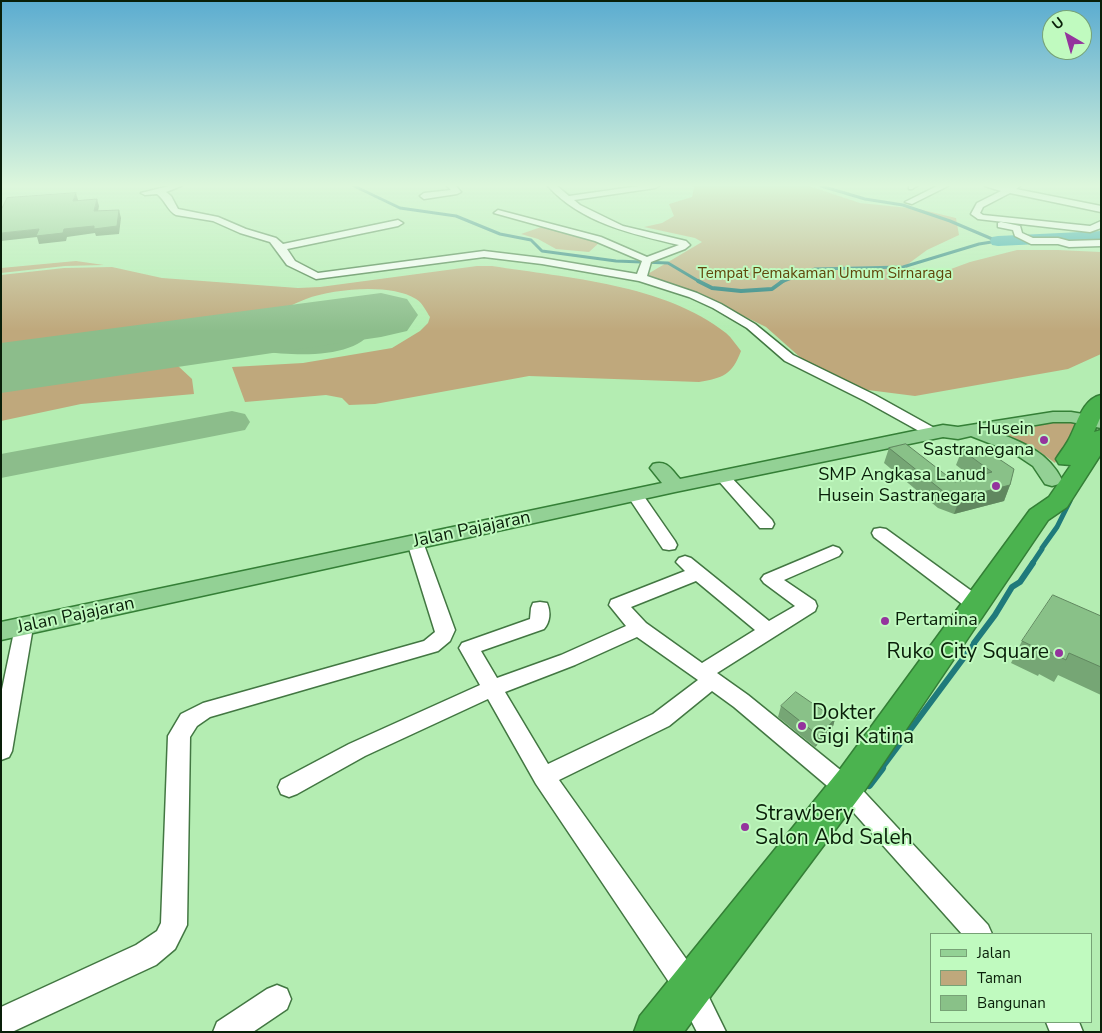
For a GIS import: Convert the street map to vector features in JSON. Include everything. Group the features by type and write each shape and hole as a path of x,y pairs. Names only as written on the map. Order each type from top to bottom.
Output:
{"highway":[{"path":"1039,515 1041,496 1097,417"},
{"path":"656,1032 846,788 1039,515 1058,502 1097,417"}],"main road":[{"name":"Jalan Pajajaran","path":"938,432 946,425 952,423 1038,408 1060,406 1097,417"},
{"name":"Jalan Pajajaran","path":"1,632 635,494 938,432 958,433 1053,417 1097,417"},
{"path":"972,430 1035,458 1045,465 1050,472 1052,480"},
{"path":"660,468 675,486"}],"street":[{"path":"253,234 272,240 291,263 316,276 484,254 542,261 641,278 685,292 717,306 751,326 789,358 938,432"},
{"path":"280,248 348,234"},
{"path":"578,234 596,239 646,262 685,245 647,234"},
{"path":"1018,234 1025,239 1058,241 1070,244 1101,243"},
{"path":"641,278 646,262"},
{"path":"722,476 766,524"},
{"path":"635,494 669,545"},
{"path":"880,533 977,605"},
{"path":"1,1022 146,955 166,940 174,925 179,736 181,729 189,720 203,711 431,646 443,636 445,630 415,542"},
{"path":"544,777 672,713 707,676 768,631 808,606 770,579 832,552"},
{"path":"768,631 692,567 618,605 639,628 740,701 846,788 978,933"},
{"path":"540,608 540,621 537,624 469,648 544,777 689,988 712,1032"},
{"path":"1,751 24,627"},
{"path":"289,787 357,750 492,688 568,660 639,628"},
{"path":"227,1032 277,999"}],"green space":[{"path":"522,234 573,234 600,242 589,252 556,249 538,239"},
{"name":"Tempat Pemakaman Umum Sirnaraga","path":"677,234 959,234 927,250 904,267 940,273 970,262 1017,250 1101,252 1101,354 1068,369 915,396 860,389 810,366 766,327 715,302 646,275 702,242 695,238"},
{"path":"76,261 104,265 65,266 1,273 1,268"},
{"path":"477,266 492,266 583,280 645,293 701,317 726,333 741,351 738,359 726,374 699,382 529,376 375,404 349,405 342,398 326,395 245,402 232,367 303,363 392,348 420,331 428,323 430,317 418,300 405,294 377,289 346,290 318,295 267,316 1,349 1,275 64,268 112,267 162,278 298,288 320,287"},
{"path":"177,365 192,379 194,394 81,404 1,421 1,390"},
{"path":"1056,418 1075,423 1076,428 1073,438 1055,463 1036,449 993,430"}],"building":[{"path":"906,444 955,482 992,472 962,450 978,445 1014,469 1010,485 960,498 944,492 889,448"},
{"path":"1053,595 1101,616 1101,667 1069,653 1066,660 1022,641"},
{"path":"796,692 835,719 819,736 781,706"}],"waterway":[{"path":"501,234 531,240 542,251 616,261 668,263 700,282"},
{"path":"981,234 997,241"},
{"path":"998,241 1101,236"},
{"path":"782,281 815,269 903,267 979,244 998,241"},
{"path":"700,282 712,288 741,291 772,289 782,281"},
{"path":"1042,548 1057,527 1070,501"},
{"path":"1032,564 1042,549"},
{"path":"974,643 995,615 1012,587 1020,582 1033,563"},
{"path":"881,769 974,644"},
{"path":"869,785 882,768"}],"taxiway":[{"path":"212,339 226,336 269,329 303,317 331,310 354,314 361,323 358,331 346,338 331,343 273,343 223,337"},
{"path":"1,466 232,422"}],"runway":[{"path":"1,368 381,315"}],"place":[{"name":"Husein Sastranegana","path":"1044,440"},
{"name":"SMP Angkasa Lanud Husein Sastranegara","path":"996,486"},
{"name":"Pertamina","path":"885,621"},
{"name":"Ruko City Square","path":"1059,653"},
{"name":"Dokter Gigi Katina","path":"802,726"},
{"name":"Strawbery Salon Abd Saleh","path":"745,827"}]}
